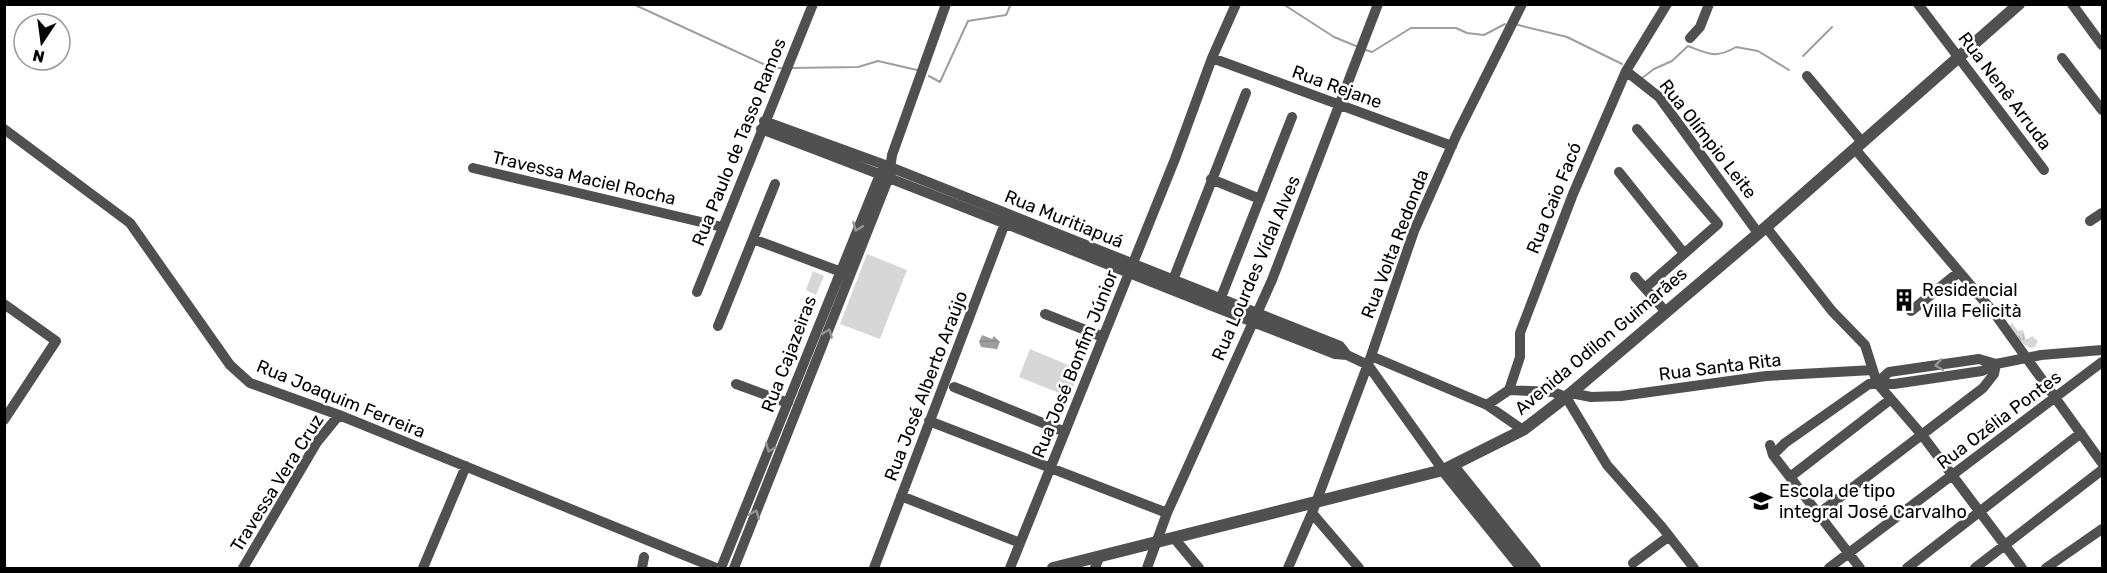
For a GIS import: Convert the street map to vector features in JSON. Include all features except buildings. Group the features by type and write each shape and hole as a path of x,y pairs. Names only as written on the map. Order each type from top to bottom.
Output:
{"street":[{"name":"Rua Paulo de Tasso Ramos","path":"697,292 813,4"},
{"name":"Rua Cajazeiras","path":"734,568 850,275 946,4"},
{"name":"Rua José Bonfim Júnior","path":"1010,568 1132,269 1212,58 1236,4"},
{"name":"Rua Lourdes Vídal Alves","path":"1146,568 1167,513 1254,318 1340,106 1378,4"},
{"name":"Rua Volta Redonda","path":"1288,568 1314,508 1370,361 1400,266 1452,146 1522,4"},
{"name":"Rua Caio Facó","path":"1509,390 1520,357 1518,342 1523,323 1573,194 1626,71 1667,4"},
{"path":"1690,38 1700,27 1709,4"},
{"name":"Rua Nenê Arruda","path":"1918,4 2044,170"},
{"name":"Avenida Odilon Guimarães","path":"1053,568 1097,563 1156,542 1314,508 1448,468 1523,430 1568,395 1762,230 2019,4"},
{"path":"2072,4 2103,45"},
{"name":"Rua Rejane","path":"1212,58 1452,146"},
{"path":"2062,58 2103,110"},
{"name":"Rua Olímpio Leite","path":"1626,71 1659,97 1762,230 1832,312 1865,345 1877,383 1922,435 2022,568"},
{"path":"1807,76 1858,146 1995,314 2103,463"},
{"path":"1173,280 1246,93"},
{"path":"1220,300 1292,117"},
{"name":"Rua Muritiapuá","path":"763,125 886,170 1254,318 1335,354 1370,361 1487,405 1523,430"},
{"name":"Rua Joaquim Ferreira","path":"4,129 130,223 230,365 244,379 339,415 716,568"},
{"path":"1637,129 1718,224 1683,252 1645,288"},
{"name":"Travessa Maciel Rocha","path":"473,168 723,227"},
{"name":"Rua Cajazeiras","path":"721,568 839,271 886,170"},
{"path":"1619,172 1683,252"},
{"path":"1211,179 1260,199"},
{"path":"718,326 775,184"},
{"path":"2090,221 2103,213"},
{"name":"Rua José Alberto Araújo","path":"874,568 1007,219"},
{"path":"753,239 850,275"},
{"name":"Rua Muritiapuá","path":"1132,269 1173,280 1220,300 1254,318"},
{"path":"1911,311 1959,272"},
{"path":"1635,277 1666,312"},
{"path":"4,304 56,341 4,420"},
{"path":"1045,314 1103,337"},
{"path":"1860,568 1772,450 1856,392 1877,383 1894,384 1982,371 1996,364 2025,357 2103,350"},
{"path":"1370,361 1479,508 1534,568"},
{"name":"Rua Ozélia Pontes","path":"1829,568 2103,362"},
{"path":"1818,514 1983,388 1994,374 1996,364"},
{"name":"Rua Santa Rita","path":"1568,395 1591,398 1621,396 1766,376 1873,370"},
{"path":"736,384 788,403"},
{"path":"954,387 1065,432"},
{"path":"1487,405 1509,390 1568,395 1607,465 1694,568"},
{"path":"1790,477 1891,399"},
{"name":"Travessa Vera Cruz","path":"243,568 317,442 339,415"},
{"path":"929,421 1049,470 1167,513"},
{"path":"1907,568 2081,434"},
{"path":"423,568 466,466"},
{"path":"1975,568 2103,470"},
{"path":"901,496 1020,543"},
{"path":"1314,508 1359,568"},
{"path":"2046,568 2103,529"},
{"path":"1634,563 1668,537"},
{"path":"1174,538 1198,568"},
{"path":"1505,539 1522,568"},
{"path":"642,568 644,556"}],"green space":[{"path":"867,254 907,270 880,339 840,324"},
{"path":"813,271 824,276 816,295 806,290"},
{"path":"2012,323 2018,331 2023,330 2026,340 2032,336 2038,341 2035,347 2030,348 2022,343 2009,326"},
{"path":"1030,349 1080,370 1069,397 1019,377"}],"shaded area":[{"path":"982,335 992,339 994,336 1000,342 997,349 981,347 979,342"}],"waterway":[{"path":"633,4 772,68 781,68"},
{"path":"929,76 940,82 968,21 1006,15 1011,4"},
{"path":"1283,4 1334,37 1356,46"},
{"path":"1366,50 1372,52 1411,28 1456,28 1467,33 1484,35 1505,24"},
{"path":"1518,25 1567,37 1622,64"},
{"path":"1803,56 1832,27"},
{"path":"1642,78 1654,69 1672,61 1688,46 1712,54 1723,53 1736,47 1758,51 1789,70"},
{"path":"791,68 858,67 878,61 917,70"}],"place":[{"name":"Residencial Villa Felicità","path":"1904,300"},
{"name":"Escola de tipo integral José Carvalho","path":"1761,501"}]}
